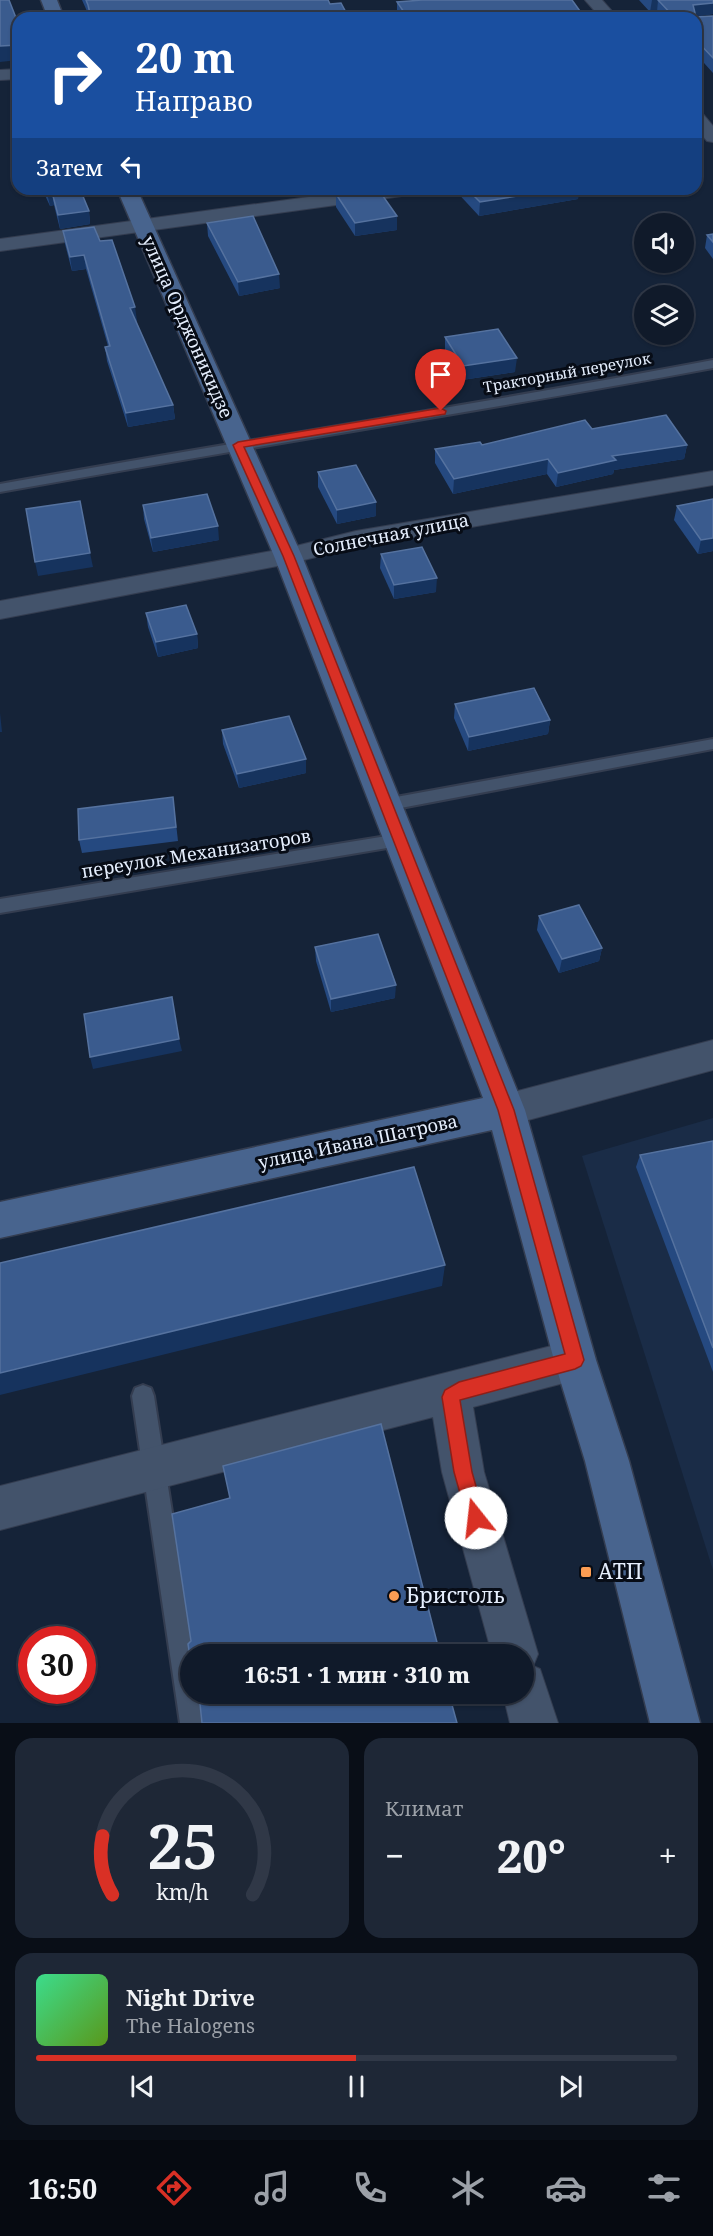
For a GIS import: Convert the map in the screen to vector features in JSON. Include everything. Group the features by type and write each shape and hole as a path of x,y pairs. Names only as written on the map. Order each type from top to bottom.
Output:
{"main road":[{"name":"улица Орджоникидзе","path":"130,195 288,556 506,1110 575,1360 607,1461 675,1723"},
{"name":"улица Ивана Шатрова","path":"0,1220 506,1110"}],"street":[{"path":"593,0 604,12"},
{"path":"702,124 713,137"},
{"path":"0,245 367,195"},
{"name":"Солнечная улица","path":"0,610 288,556 356,539 713,478"},
{"name":"улица Ивана Шатрова","path":"506,1110 713,1055"},
{"path":"0,1508 575,1360"},
{"path":"459,1390 451,1397 463,1472 512,1644"},
{"path":"529,1704 534,1723"}],"lane":[{"name":"Тракторный переулок","path":"0,488 238,445 553,394 713,364"},
{"path":"385,806 713,744"},
{"name":"переулок Механизаторов","path":"0,906 399,840"},
{"path":"142,1396 192,1723"}],"shaded area":[{"path":"713,1118 713,1570 582,1156"}],"building":[{"path":"0,0 9,0 14,12 12,45 0,46"},
{"path":"86,0 328,0 330,4 341,3 346,12 90,12"},
{"path":"572,0 581,12 404,12 397,2"},
{"path":"658,0 713,0 713,3 693,5 695,12 669,12"},
{"path":"713,16 713,58 702,46 702,17"},
{"path":"53,195 82,195 89,211 58,215"},
{"path":"337,195 382,195 397,216 355,223"},
{"path":"473,195 524,195 480,202"},
{"path":"253,216 279,274 238,282 207,223"},
{"path":"94,227 100,241 112,240 135,307 130,308 173,405 126,413 105,347 110,346 84,255 70,257 63,231"},
{"path":"713,234 713,242 707,235"},
{"path":"498,329 517,358 463,366 445,337"},
{"path":"666,415 687,445 612,456 616,460 558,473 548,459 454,479 435,449 480,442 482,445 585,420 592,429"},
{"path":"356,465 376,502 337,510 318,472"},
{"path":"207,494 218,526 151,538 143,505"},
{"path":"713,499 713,538 701,540 677,506"},
{"path":"80,501 90,553 35,562 26,509"},
{"path":"422,547 437,578 394,585 381,554"},
{"path":"186,605 197,634 156,642 146,613"},
{"path":"534,688 550,720 469,737 455,704"},
{"path":"289,716 306,759 237,774 222,730"},
{"path":"173,797 176,827 79,840 78,809"},
{"path":"579,905 602,948 562,959 539,916"},
{"path":"378,934 396,985 331,999 315,947"},
{"path":"172,997 179,1039 90,1057 84,1014"},
{"path":"713,1141 713,1348 640,1155"},
{"path":"414,1167 445,1265 0,1373 0,1263"},
{"path":"381,1424 437,1644 188,1644 191,1641 172,1514 230,1498 223,1466"},
{"path":"200,1704 452,1704 457,1723 202,1723"}],"place":[{"name":"АТП","path":"586,1572"},
{"name":"Бристоль","path":"394,1596"}],"route":[{"path":"441,411 238,445 288,556 506,1110 575,1360 459,1390 451,1397 463,1472 476,1518"}]}
